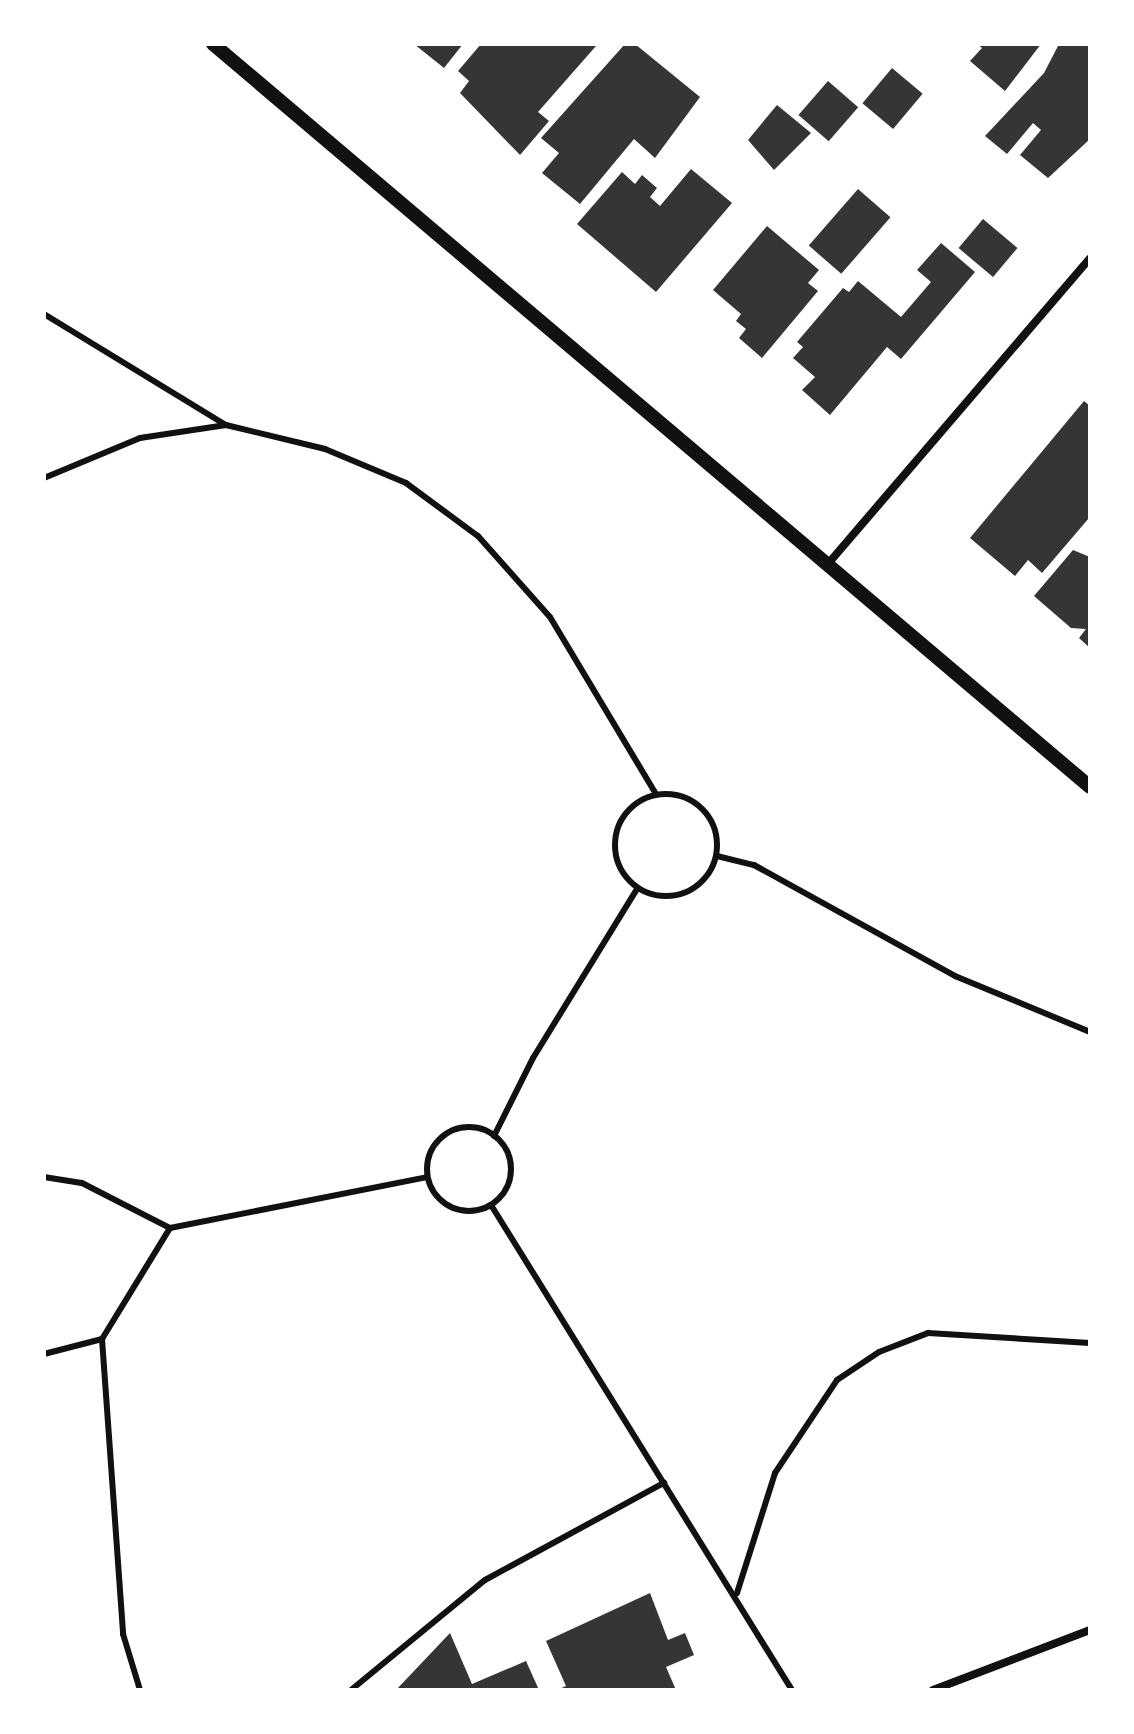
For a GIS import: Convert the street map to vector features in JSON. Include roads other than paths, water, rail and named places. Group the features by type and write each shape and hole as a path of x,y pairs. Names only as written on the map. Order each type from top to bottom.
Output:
{"street":[{"path":"213,44 1090,787"},
{"path":"827,565 1090,258"},
{"path":"933,1690 1090,1630"}],"lane":[{"path":"44,314 226,425 366,465 419,492 478,536 573,649 656,794"},
{"path":"44,478 140,438 226,425"},
{"path":"656,794 696,802 717,835 717,856 694,888 675,896 637,889 615,855 615,835 630,809 656,794"},
{"path":"717,856 754,865 955,976 1090,1032"},
{"path":"494,1136 540,1045 637,889"},
{"path":"479,1128 494,1136 511,1163 503,1194 491,1205 459,1210 444,1204 427,1177 435,1144 448,1133 479,1128"},
{"path":"44,1177 82,1183 170,1228 427,1177"},
{"path":"491,1205 664,1483 737,1593 792,1690"},
{"path":"140,1690 123,1634 102,1339 170,1228"},
{"path":"737,1593 775,1473 837,1380 879,1352 928,1333 1090,1343"},
{"path":"44,1354 102,1339"},
{"path":"351,1690 485,1580 664,1483"}]}
